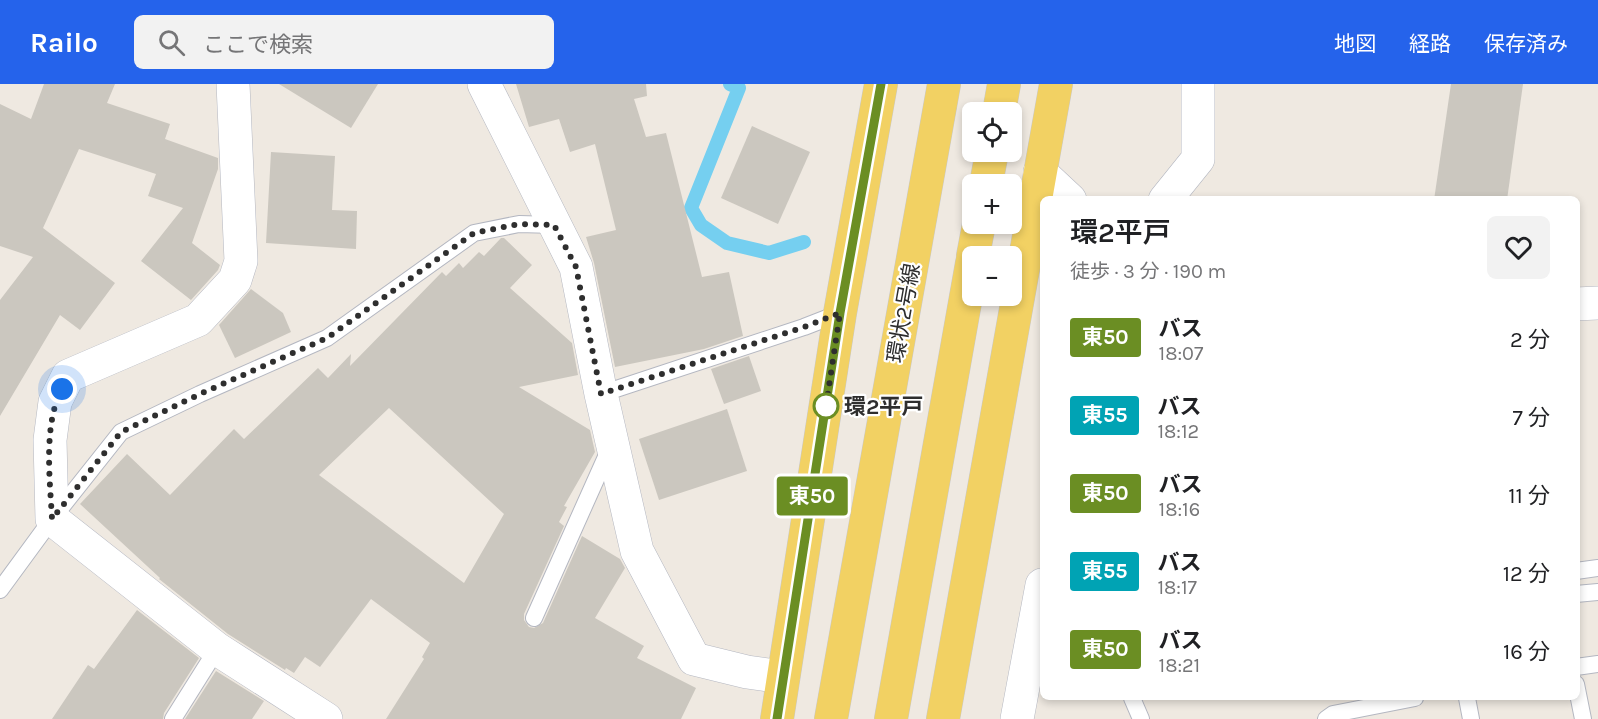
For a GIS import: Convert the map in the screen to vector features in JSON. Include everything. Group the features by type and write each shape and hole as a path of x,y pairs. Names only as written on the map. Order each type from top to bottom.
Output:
{"main road":[{"path":"777,719 840,313 881,84"},
{"name":"環状2号線","path":"831,719 944,84"},
{"path":"1001,102 1004,84"},
{"path":"943,719 1055,84"},
{"path":"891,719 964,306"}],"street":[{"path":"233,84 241,261 235,280 198,320 68,376 55,402 51,430 52,519 217,649 326,719"},
{"path":"484,84 576,267 601,394 637,551 694,659 747,672 783,677"},
{"path":"1168,196 1198,159 1198,84"},
{"path":"1040,172 1066,196"},
{"path":"1580,304 1598,303"},
{"path":"1017,719 1040,606"}],"lane":[{"path":"0,590 52,519 121,432 327,338 474,233 519,224 554,225"},
{"path":"601,394 840,313"},
{"path":"534,618 612,444"},
{"path":"1580,570 1598,568"},
{"path":"1580,594 1598,592"},
{"path":"172,719 217,649"},
{"path":"1580,666 1598,664"},
{"path":"1133,700 1141,719"},
{"path":"1326,719 1333,714 1405,700"},
{"path":"1467,700 1471,719"},
{"path":"1579,700 1583,719"}],"building":[{"path":"44,84 115,84 107,103 170,124 165,139 218,158 218,169 192,243 220,265 191,300 141,261 183,208 148,196 156,174 79,149 43,228 115,283 80,330 60,315 0,416 0,300 33,257 0,246 0,104 31,119"},
{"path":"279,84 378,84 351,128"},
{"path":"516,84 646,84 647,96 634,99 646,137 666,133 702,277 729,272 743,336 704,349 615,367 594,263 586,237 616,230 595,144 570,152 559,119 529,127"},
{"path":"1451,84 1523,84 1508,196 1435,196"},
{"path":"752,126 810,152 778,224 721,198"},
{"path":"271,152 335,156 332,210 357,211 356,249 266,243"},
{"path":"501,238 504,238 532,265 510,288 572,343 578,375 519,387 590,430 595,452 564,506 567,507 559,522 564,526 524,614 524,620 529,627 534,628 543,623 582,536 620,559 625,568 595,618 644,646 637,658 696,688 681,719 386,719 424,659 422,657 430,643 371,599 320,667 305,657 294,673 286,668 285,670 228,634 159,579 80,504 127,454 170,495 234,429 244,439 318,368 328,378 351,354 350,366 442,272 446,276 459,263 463,268 479,252 484,256","holes":["389,408 504,514 464,583 319,475"]},
{"path":"251,289 283,313 291,332 235,358 219,325"},
{"path":"749,356 761,391 724,404 711,369"},
{"path":"727,409 747,471 659,500 639,439"},
{"path":"137,610 199,658 164,713 163,719 52,719 88,665 94,669"},
{"path":"216,671 264,701 252,719 185,719"}],"waterway":[{"path":"730,84 739,88 691,208 701,225 727,243 769,253 804,242"}],"bus line":[{"name":"東50","path":"777,719 840,313 881,84"}],"place":[{"name":"環2平戸","path":"826,406"}],"route":[{"path":"62,389 55,402 50,440 52,519 121,432 327,338 474,233 519,224 554,225 576,267 601,394 840,313 826,406"}]}
